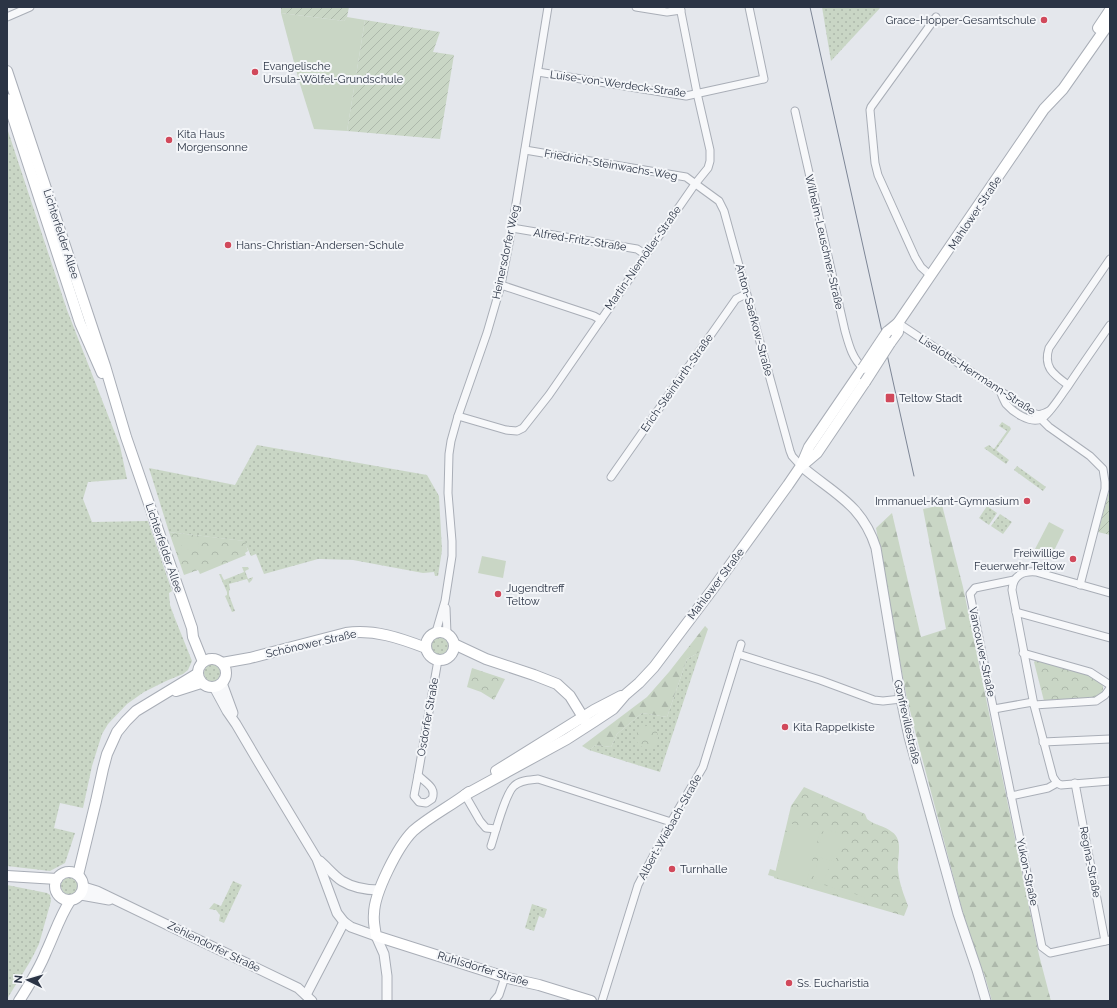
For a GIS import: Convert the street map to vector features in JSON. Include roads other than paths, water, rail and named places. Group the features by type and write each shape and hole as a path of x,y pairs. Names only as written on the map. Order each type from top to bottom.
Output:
{"main road":[{"name":"Mahlower Straße","path":"376,936 374,915 379,890 388,871 412,833 422,824 500,769 586,721 608,702 624,695 639,683 654,667 717,584 801,466 809,447 887,332 898,323 1050,102 1059,83 1110,15"},
{"name":"Lichterfelder Allee","path":"7,71 105,366 114,398 192,628 198,634 206,660"},
{"name":"Lichterfelder Allee","path":"7,99 80,323 95,360 114,398"},
{"name":"Mahlower Straße","path":"801,466 817,453 866,382 898,332 898,323"},
{"name":"Schönower Straße","path":"222,663 250,658 358,631 396,637 434,638"},
{"path":"434,638 453,640 453,649 446,659 438,660 430,656 434,638"},
{"path":"453,649 486,658 542,677 557,684 570,696 586,721"},
{"name":"Schönower Straße","path":"226,674 250,658"},
{"path":"206,660 216,660 222,663 226,674 218,685 209,687 199,678 198,669 206,660"},
{"path":"74,873 90,823 107,754 117,732 136,711 163,695 199,678"},
{"path":"7,876 57,887 66,900 74,900 82,891 81,878 74,873 62,874 57,887 52,938"},
{"path":"19,1001 32,982 64,909 70,900"},
{"name":"Ruhlsdorfer Straße","path":"376,936 591,1001"}],"street":[{"path":"7,17 30,7"},
{"name":"Heinersdorfer Weg","path":"434,638 445,601 450,574 452,542 448,493 449,454 451,441 458,416 487,333 501,285 512,228 548,7"},
{"path":"636,7 667,12 680,9"},
{"name":"Luise-von-Werdeck-Straße","path":"538,72 686,96 764,79 749,7"},
{"name":"Martin-Niemöller-Straße","path":"458,416 506,430 517,431 523,428 549,395 694,184 703,175 710,162 710,150 680,9"},
{"path":"931,276 915,258 878,176 875,163 870,110 936,16"},
{"name":"Wilhelm-Leuschner-Straße","path":"795,112 845,331 852,354 856,362 863,368"},
{"name":"Friedrich-Steinwachs-Weg","path":"525,150 686,177 694,184"},
{"name":"Anton-Saefkow-Straße","path":"694,184 714,197 722,205 790,451 792,456 801,466"},
{"name":"Alfred-Fritz-Straße","path":"512,228 637,249 646,255"},
{"path":"1068,385 1056,376 1047,364 1046,356 1048,348 1110,259"},
{"path":"501,285 594,316 601,320"},
{"name":"Erich-Steinfurth-Straße","path":"611,477 736,299 746,294"},
{"name":"Liselotte-Herrmann-Straße","path":"898,323 1001,393 1037,415 1042,415 1049,411 1110,325"},
{"path":"1001,393 1007,405 1030,419 1041,419 1049,411"},
{"path":"1041,419 1049,427 1090,456 1103,469 1105,489 1080,585 1110,593"},
{"name":"Gonfrevillestraße","path":"801,466 847,502 861,517 870,531 876,548 901,699 909,737 958,914 986,1001"},
{"name":"Vancouver-Straße","path":"1011,796 970,594 975,588 1014,580 1024,572 1036,572 1080,585"},
{"path":"1014,580 1012,590 1023,653 1043,742 1053,778 1057,783 1062,785 1110,781"},
{"path":"1016,612 1110,638"},
{"name":"Albert-Wiebach-Straße","path":"602,1001 638,884 702,767 741,644"},
{"path":"1023,653 1090,672 1110,687"},
{"path":"738,654 820,680 874,700 883,701 901,699"},
{"name":"Osdorfer Straße","path":"418,775 438,660"},
{"path":"218,685 227,711 317,859 324,873 332,902 337,913 344,922 352,927 376,936 384,954 387,976 387,1001"},
{"name":"Vancouver-Straße","path":"994,709 1034,703 1096,701 1105,695 1110,687"},
{"path":"1043,742 1110,739"},
{"path":"491,846 504,806 513,786 526,780 538,779 671,822"},
{"path":"1011,796 1048,788 1057,783"},
{"name":"Regina-Straße","path":"1075,783 1108,940"},
{"path":"465,795 486,828 496,829"},
{"name":"Yukon-Straße","path":"1011,796 1042,948 1050,953 1108,940"},
{"path":"317,859 341,881 367,889 379,890"},
{"name":"Zehlendorfer Straße","path":"82,891 97,891 298,988 307,999"},
{"path":"307,999 344,922"},
{"path":"494,1001 499,995 505,976"}],"tram line":[{"path":"810,7 914,476"}],"place":[{"name":"Grace-Hopper-Gesamtschule","path":"1044,20"},
{"name":"Evangelische Ursula-Wölfel-Grundschule","path":"255,72"},
{"name":"Kita Haus Morgensonne","path":"169,140"},
{"name":"Hans-Christian-Andersen-Schule","path":"228,245"},
{"name":"Teltow Stadt","path":"890,398"},
{"name":"Immanuel-Kant-Gymnasium","path":"1027,501"},
{"name":"Freiwillige Feuerwehr Teltow","path":"1073,559"},
{"name":"Jugendtreff Teltow","path":"498,594"},
{"name":"Kita Rappelkiste","path":"785,727"},
{"name":"Turnhalle","path":"672,869"},
{"name":"Ss. Eucharistia","path":"789,983"}]}
